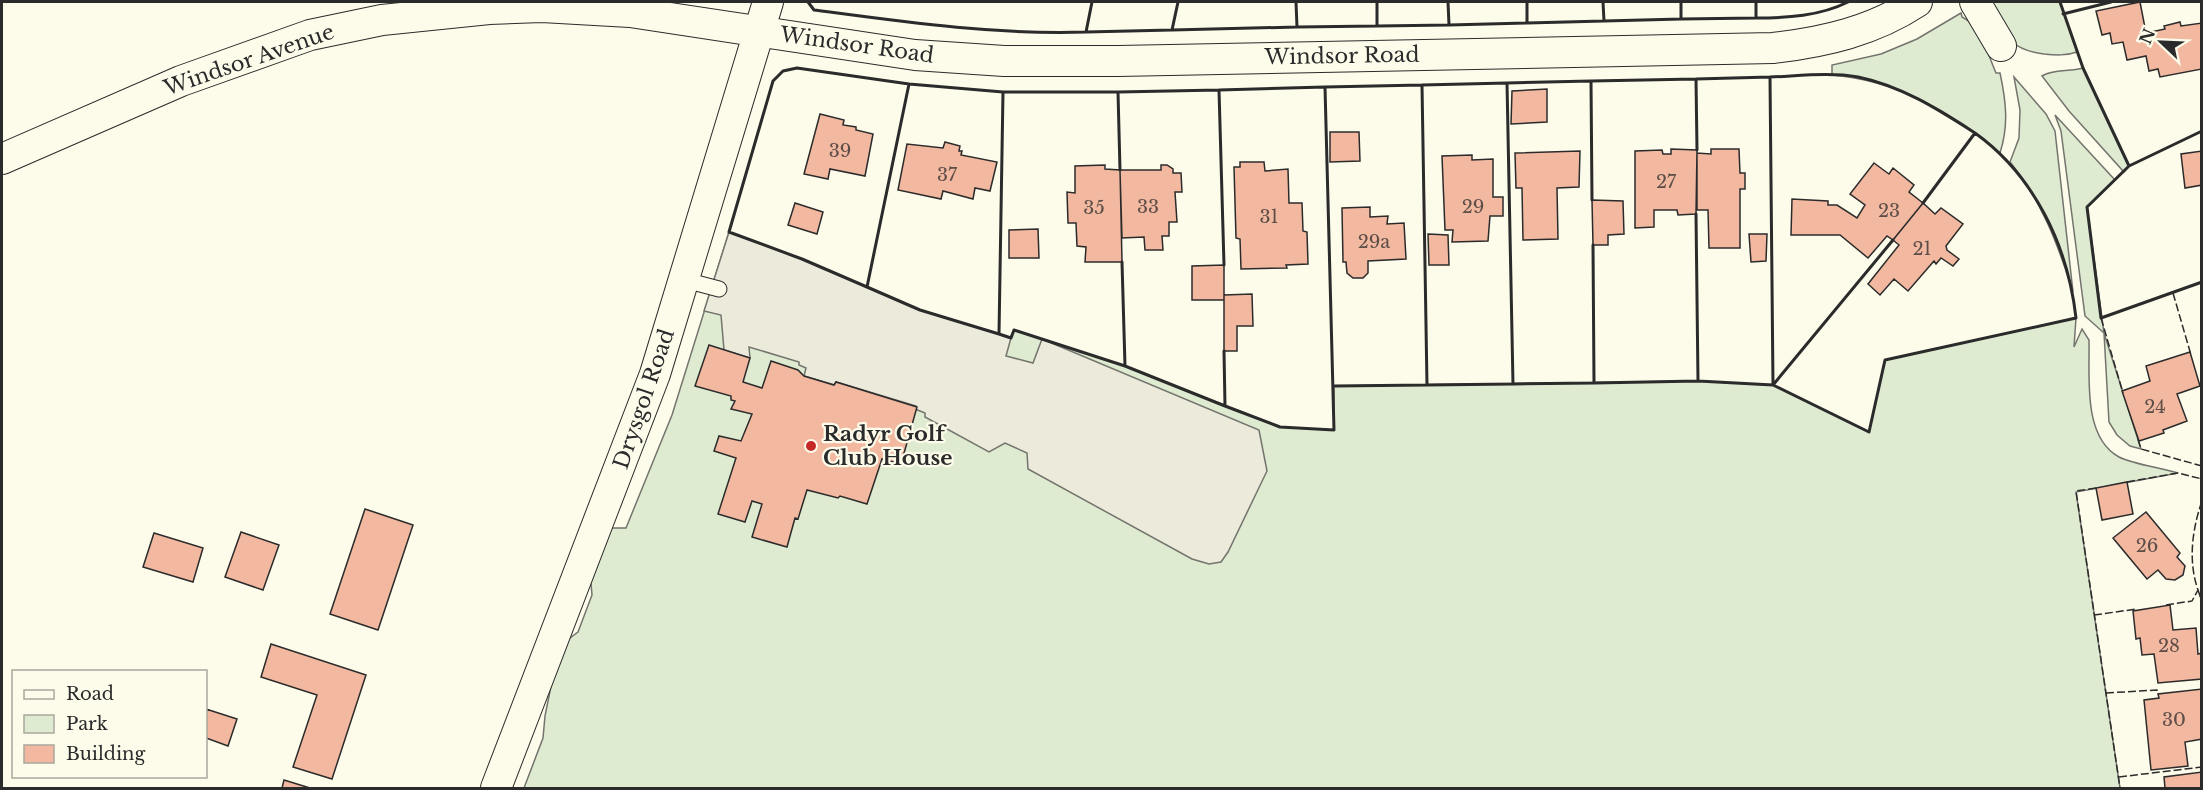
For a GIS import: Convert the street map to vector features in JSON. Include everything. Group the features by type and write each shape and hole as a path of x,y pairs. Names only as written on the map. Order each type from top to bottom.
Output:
{"street":[{"name":"Drysgol Road","path":"496,789 655,374 768,2"},
{"name":"Windsor Road","path":"759,31 915,55 1004,61 1118,61 1773,48 1836,39 1871,27 1917,2"},
{"path":"1975,2 2001,46"},
{"name":"Windsor Avenue","path":"2,159 151,93 238,59 310,35 382,20 489,9 584,8 630,12 759,31"}],"lane":[{"path":"685,280 718,289"}],"green space":[{"path":"1989,2 2060,2 2077,52 2052,55 2021,48 2008,37"},
{"path":"1961,13 1962,17 1969,21 1979,34 1996,73 2000,73 2006,113 2005,133 2000,153 1963,124 1922,100 1878,84 1832,75 1832,65 1881,54 1917,39"},
{"path":"2083,68 2129,166 2124,172 2069,111 2042,76 2051,72"},
{"path":"2014,77 2046,114 2055,131 2073,292 2048,224 2031,192 2010,162 2019,138 2020,110"},
{"path":"2055,115 2115,180 2087,207 2104,333 2085,316 2061,131"},
{"path":"729,232 802,259 920,310 1010,338 1014,330 1125,366 1280,427 1334,430 1334,386 1698,381 1773,385 1869,432 1885,360 2076,318 2074,347 2082,329 2089,340 2090,404 2099,435 2107,448 2131,462 2178,473 2076,492 2120,788 524,788 543,738 559,646 578,632 592,595 590,572 607,528 626,528 672,415"},
{"path":"2104,333 2141,449 2130,446 2117,435 2109,422"}],"shaded area":[{"path":"729,232 802,259 920,310 1011,338 1006,356 1033,363 1042,339 1259,430 1267,471 1228,552 1221,562 1209,564 1192,559 1028,469 1027,453 1005,443 989,452 925,417 925,413 915,409 916,406 836,382 834,385 804,376 806,368 799,365 799,362 749,347 750,358 724,350 721,315 704,311"}],"building":[{"path":"2140,2 2146,33 2165,29 2164,26 2180,22 2181,26 2202,23 2202,69 2160,77 2158,69 2149,71 2146,56 2127,60 2123,42 2112,44 2110,33 2102,35 2096,11"},
{"path":"1547,89 1547,122 1511,124 1512,91"},
{"path":"820,114 844,120 843,125 856,127 856,130 873,134 865,176 830,169 828,179 804,174"},
{"path":"1330,132 1359,132 1360,161 1330,162"},
{"path":"945,142 960,146 961,155 997,162 990,191 975,188 973,199 943,191 941,199 898,190 907,144 943,148"},
{"path":"1671,149 1697,150 1696,214 1678,215 1677,210 1654,210 1654,227 1635,228 1635,151 1662,150 1663,154 1671,154"},
{"path":"1711,149 1739,149 1740,173 1745,173 1745,189 1740,189 1740,248 1709,248 1708,210 1697,210 1697,153 1711,154"},
{"path":"1580,151 1579,187 1557,188 1558,239 1523,240 1522,188 1516,188 1515,153"},
{"path":"2202,151 2202,185 2185,188 2181,154"},
{"path":"1472,155 1472,160 1493,159 1493,197 1503,197 1503,216 1490,216 1488,241 1452,242 1453,230 1445,230 1442,156"},
{"path":"1240,162 1264,162 1265,171 1288,169 1289,203 1302,203 1303,231 1307,232 1308,264 1286,265 1287,268 1241,269 1240,239 1236,238 1234,167 1240,167"},
{"path":"1874,163 1889,174 1893,168 1914,185 1909,192 1923,203 1893,240 1887,236 1868,258 1840,235 1791,235 1792,199 1828,201 1828,205 1837,205 1857,218 1865,205 1850,194"},
{"path":"1105,165 1105,169 1120,170 1122,262 1085,262 1086,247 1077,246 1076,223 1068,223 1067,192 1075,193 1075,166"},
{"path":"1161,165 1167,165 1173,169 1173,173 1181,173 1182,192 1175,192 1177,222 1169,222 1169,236 1162,236 1163,250 1145,250 1144,237 1122,238 1120,170 1161,170"},
{"path":"1592,200 1623,201 1624,234 1608,235 1608,245 1593,245"},
{"path":"795,203 823,212 817,234 788,225"},
{"path":"1923,203 1935,214 1941,208 1963,224 1946,246 1947,250 1959,259 1953,266 1941,258 1936,264 1934,261 1908,291 1894,279 1880,295 1868,284 1899,245 1893,240"},
{"path":"1370,207 1370,217 1388,216 1387,224 1404,223 1406,259 1368,261 1368,273 1363,278 1353,278 1347,273 1346,262 1343,262 1342,208"},
{"path":"1038,229 1039,258 1009,258 1009,230"},
{"path":"1428,234 1448,235 1449,265 1429,265"},
{"path":"1749,234 1767,234 1766,261 1751,262"},
{"path":"1224,265 1224,300 1192,300 1192,266"},
{"path":"1252,294 1253,326 1237,326 1237,351 1224,351 1224,295"},
{"name":"Radyr Golf Club House","path":"709,345 750,358 743,382 762,388 771,361 798,370 804,376 834,385 836,382 917,407 901,464 882,459 867,504 807,490 798,519 795,518 787,547 752,537 762,504 752,501 745,522 718,514 736,458 714,451 719,436 741,441 752,414 731,409 735,401 731,400 731,396 695,386"},
{"path":"2190,352 2200,386 2177,394 2187,421 2163,430 2164,433 2139,441 2122,391 2150,381 2146,366"},
{"path":"2127,482 2133,514 2102,520 2096,488"},
{"path":"365,509 413,525 378,630 330,614"},
{"path":"2146,512 2180,553 2177,557 2185,566 2183,575 2175,580 2166,579 2158,570 2147,579 2113,538"},
{"path":"241,532 279,545 263,590 225,577"},
{"path":"154,533 203,548 193,582 143,567"},
{"path":"2170,605 2173,630 2196,628 2198,654 2202,653 2202,679 2158,683 2154,654 2142,655 2140,638 2136,639 2133,611"},
{"path":"271,644 366,675 332,779 293,767 317,695 261,677"},
{"path":"2202,689 2202,739 2185,742 2188,766 2151,770 2144,700 2159,698 2158,694"},
{"path":"207,709 237,719 228,746 207,738"},
{"path":"2202,772 2202,788 2165,788 2164,777"},
{"path":"284,780 310,788 282,788"}],"fence":[{"path":"2173,293 2191,355"},
{"path":"2101,318 2123,393"},
{"path":"2138,439 2141,449 2202,466"},
{"path":"2127,482 2178,473 2202,479"},
{"path":"2096,488 2076,491 2120,788"},
{"path":"2166,605 2192,601 2198,590 2193,568 2192,546 2202,501"},
{"path":"2198,590 2202,602"},
{"path":"2094,615 2137,609"},
{"path":"2106,693 2157,690 2158,694"},
{"path":"2119,777 2202,767"}],"wall":[{"path":"808,2 814,10 950,27 1018,32 1086,32 1092,2"},
{"path":"1086,32 1172,30 1178,2"},
{"path":"1172,30 1297,27 1296,2"},
{"path":"1297,27 1377,26 1377,2"},
{"path":"1377,26 1449,25 1448,2"},
{"path":"1449,25 1527,23 1527,2"},
{"path":"1527,23 1604,21 1603,2"},
{"path":"1604,21 1681,19 1681,2"},
{"path":"1756,2 1756,18 1803,15 1848,2"},
{"path":"2060,2 2083,68 2129,166 2202,131"},
{"path":"2063,14 2111,2"},
{"path":"1681,19 1756,18"},
{"path":"867,287 802,259 729,232 773,81 783,71 797,68 909,84"},
{"path":"1770,77 1836,75 1874,81 1920,100 1975,133 1923,203"},
{"path":"1696,79 1770,77 1773,385 1698,381"},
{"path":"1591,81 1696,79 1697,150"},
{"path":"1507,83 1591,81 1592,200"},
{"path":"1422,85 1507,83 1513,384 1427,385"},
{"path":"1003,92 909,84 867,287 920,310 999,334 1003,92 1118,92"},
{"path":"1325,87 1422,85 1427,385 1334,386"},
{"path":"1219,90 1325,87 1334,430 1280,427 1225,406"},
{"path":"1120,170 1118,92 1219,90 1224,265"},
{"path":"1893,240 1773,385 1869,432 1885,360 2076,318 2065,265 2045,215 2015,170 1975,133"},
{"path":"2129,166 2087,207 2101,318 2202,282"},
{"path":"1594,383 1698,381 1696,214"},
{"path":"1513,384 1594,383 1593,245"},
{"path":"999,334 1011,338 1014,330 1125,366 1122,262"},
{"path":"1125,366 1225,406 1224,351"}],"place":[{"name":"Radyr Golf Club House","path":"811,446"}]}
